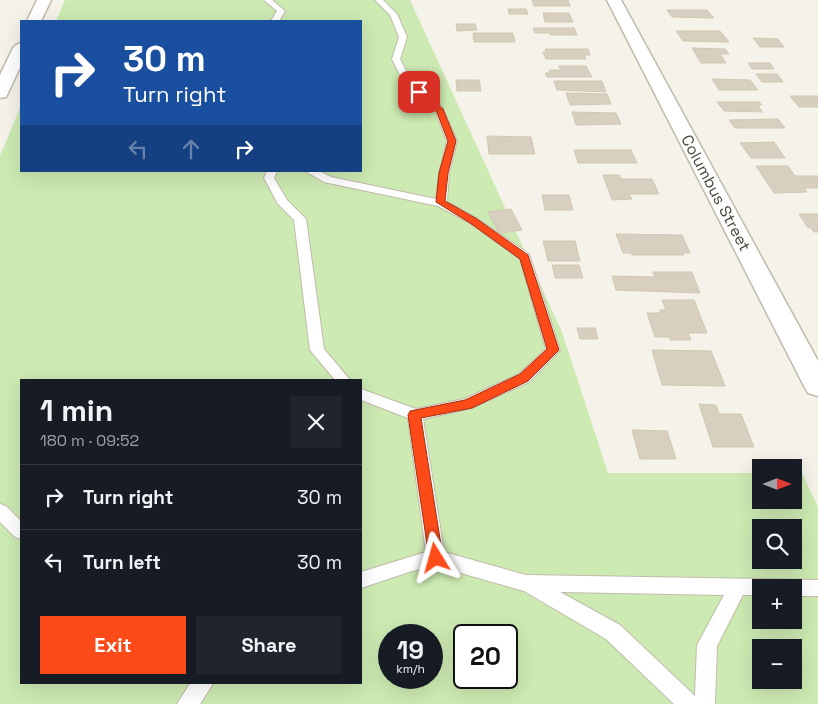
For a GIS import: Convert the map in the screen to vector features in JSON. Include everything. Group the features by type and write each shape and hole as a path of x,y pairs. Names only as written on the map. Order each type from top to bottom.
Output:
{"street":[{"path":"34,20 44,0"},
{"name":"Columbus Street","path":"614,0 818,386"},
{"path":"2,85 20,50"}],"lane":[{"path":"268,0 281,11 276,20"},
{"path":"379,0 394,14 403,37 396,59 408,83 439,109 452,141 444,173 441,202"},
{"path":"272,172 269,178 282,202 300,219 317,350 342,379"},
{"path":"312,172 328,180 441,202 474,221 524,257 553,350 524,378 467,404 415,415 362,394"},
{"path":"415,415 436,558"},
{"path":"0,511 20,531"},
{"path":"362,580 412,563 436,558 526,582 818,588"},
{"path":"526,582 613,632 689,704"},
{"path":"705,704 707,644 738,586"},
{"path":"187,704 202,684"}],"green space":[{"path":"65,0 410,0 562,332 608,473 752,473 752,509 802,509 802,473 818,507 818,704 0,704 0,156 20,107 20,172 362,172 362,20 56,20"}],"building":[{"path":"532,0 568,0 570,6 534,6"},
{"path":"508,9 526,9 528,14 509,14"},
{"path":"667,10 707,10 714,18 672,17"},
{"path":"543,13 569,13 573,22 545,22"},
{"path":"456,24 475,24 477,30 457,31"},
{"path":"533,28 574,28 577,35 535,33"},
{"path":"676,31 720,31 729,42 683,41"},
{"path":"473,33 513,33 515,42 474,42"},
{"path":"753,38 778,39 784,47 760,47"},
{"path":"692,48 725,49 729,54 720,54 726,63 701,63"},
{"path":"545,49 588,49 590,55 584,55 586,59 546,59 543,52 546,52"},
{"path":"748,63 770,63 774,69 752,69"},
{"path":"559,66 586,66 592,77 547,77 545,73 550,73 549,70 561,70"},
{"path":"756,74 777,74 783,82 762,82"},
{"path":"712,79 750,80 758,90 719,90"},
{"path":"456,80 479,80 481,91 457,91"},
{"path":"554,81 602,81 606,92 557,90"},
{"path":"566,93 607,94 611,104 570,105"},
{"path":"790,96 818,96 818,107 799,107"},
{"path":"717,102 759,102 762,105 758,105 762,112 724,111"},
{"path":"572,112 616,113 621,124 576,125"},
{"path":"778,119 785,128 735,128 729,120"},
{"path":"487,136 531,137 535,154 489,154"},
{"path":"774,142 785,158 751,158 740,143"},
{"path":"574,150 631,150 637,163 578,163"},
{"path":"756,166 788,166 795,176 818,176 818,188 804,188 807,192 774,193"},
{"path":"603,175 619,175 621,179 652,179 659,194 629,194 632,199 612,200"},
{"path":"542,195 569,195 573,210 545,210"},
{"path":"511,209 522,230 499,233 488,212"},
{"path":"799,214 818,214 818,232 808,228"},
{"path":"616,234 682,235 690,253 683,253 684,255 632,255 631,253 623,253"},
{"path":"543,241 575,241 580,261 548,261"},
{"path":"552,265 579,265 583,278 555,278"},
{"path":"653,272 692,272 700,293 616,290 612,276 655,277"},
{"path":"662,300 694,300 707,333 688,333 691,340 670,340 670,337 655,337 647,313 661,313 660,310 666,310"},
{"path":"577,328 595,328 598,339 580,339"},
{"path":"652,350 711,351 725,386 662,385"},
{"path":"699,404 716,405 719,414 741,414 754,447 713,447"},
{"path":"632,430 667,431 676,459 640,459"}],"route":[{"path":"419,92 439,109 452,141 444,173 441,202 474,221 524,257 553,350 524,378 467,404 415,415 436,558"}]}
